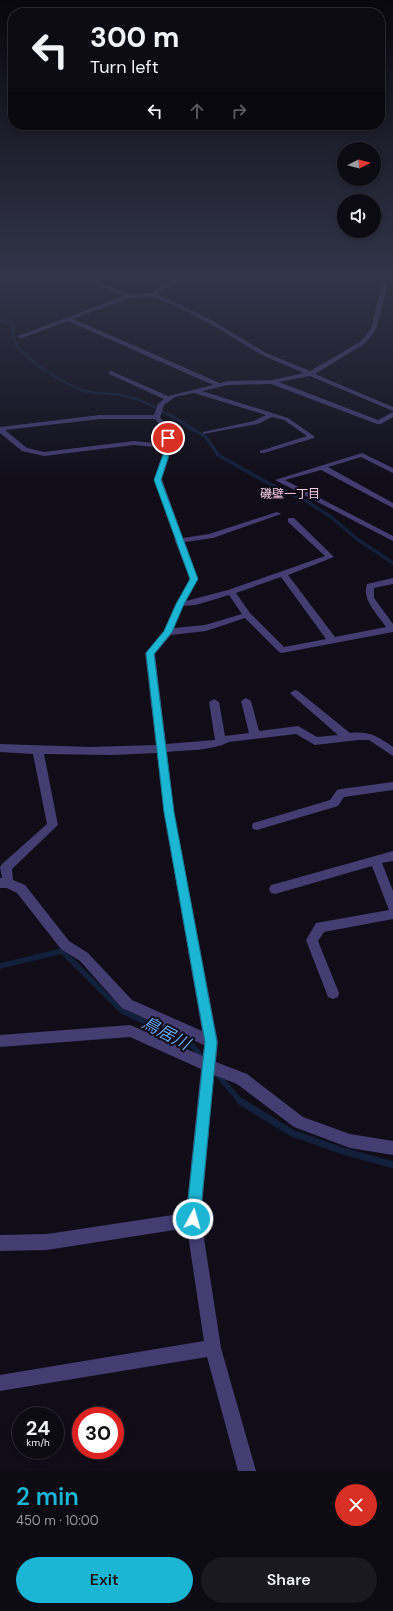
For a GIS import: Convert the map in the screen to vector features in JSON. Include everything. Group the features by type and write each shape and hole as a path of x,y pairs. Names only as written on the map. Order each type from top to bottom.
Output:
{"street":[{"path":"131,347 219,385"},
{"path":"252,347 264,354 393,409"},
{"path":"157,417 161,404 173,396 228,383 272,382 310,374 356,347"},
{"path":"111,373 169,399"},
{"path":"272,382 380,423 393,414"},
{"path":"195,391 286,419 312,437 262,452"},
{"path":"205,433 256,423 271,415"},
{"path":"0,429 100,417 157,417"},
{"path":"157,417 166,429 169,446 158,480 194,579 180,604 168,632 150,653 169,812 211,1042 193,1219 213,1348 247,1471"},
{"path":"0,429 20,447 30,453 58,453 108,445 134,443 169,446"},
{"path":"393,471 362,455 279,480 393,539"},
{"path":"322,467 393,506"},
{"path":"179,541 210,536 277,514"},
{"path":"180,604 196,602 231,592 330,557 291,520"},
{"path":"283,574 332,640"},
{"path":"231,592 246,615 282,650 393,629 370,598 370,586 393,581"},
{"path":"168,632 206,628 246,615"},
{"path":"295,693 348,737"},
{"path":"246,700 255,736"},
{"path":"214,702 221,743"},
{"path":"0,748 38,751 96,752 162,749 218,744 227,739 298,730 315,741 348,737 371,737 393,752"},
{"path":"38,751 53,825 6,867 4,883 21,889 64,945 84,957 127,1004 183,1028 211,1042"},
{"path":"257,826 334,803 341,793 393,786"},
{"path":"275,889 393,856"},
{"path":"375,860 393,906"},
{"path":"333,993 312,940 320,927 393,914"},
{"path":"0,1041 130,1031 242,1079 299,1122 350,1141 393,1148"},
{"path":"0,1243 47,1242 193,1219"},
{"path":"0,1383 213,1348"}],"waterway":[{"path":"18,347 33,362 74,387 93,393 121,395 134,398 169,415"},
{"path":"168,414 206,437 218,455 266,482 306,501 331,517 357,539 393,563"},
{"name":"鳥居川","path":"0,966 62,951 122,1011 189,1042 203,1058"},
{"name":"鳥居川","path":"216,1073 240,1101"},
{"name":"鳥居川","path":"240,1101 292,1133 343,1151 393,1165"}],"district":[{"name":"磯壁一丁目","path":"290,494"}],"route":[{"path":"168,438 169,446 158,480 194,579 180,604 168,632 150,653 169,812 211,1042 193,1219"}]}
